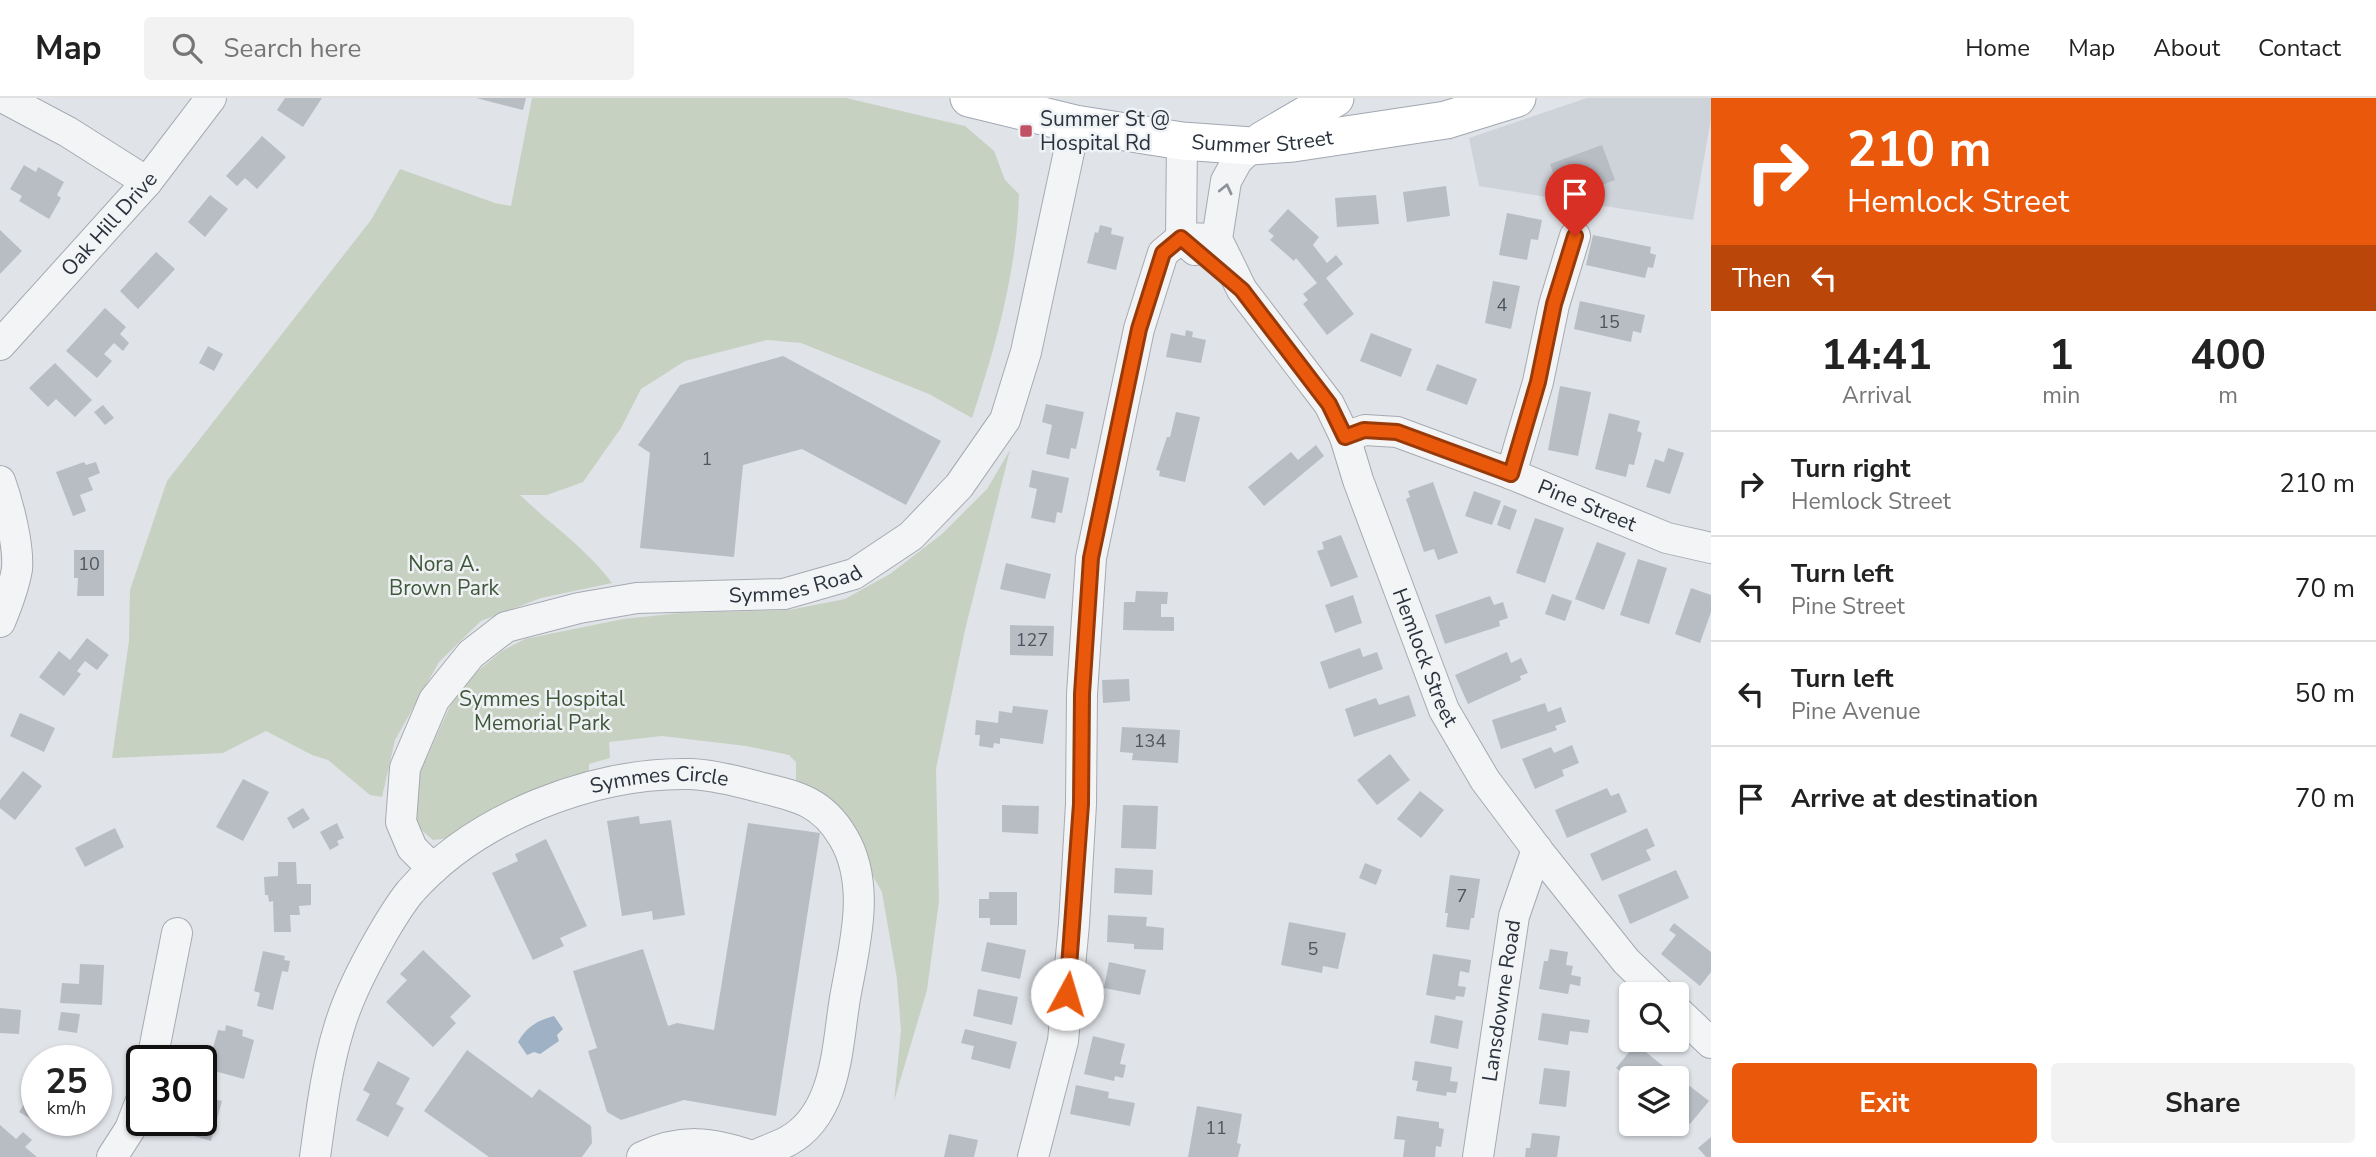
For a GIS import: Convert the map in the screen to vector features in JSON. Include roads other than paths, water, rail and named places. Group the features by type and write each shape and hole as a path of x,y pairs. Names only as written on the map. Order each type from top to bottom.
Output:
{"main road":[{"name":"Summer Street","path":"969,98 1075,124 1182,141 1252,146 1293,143 1422,110 1517,98"},
{"path":"1252,146 1335,98"}],"street":[{"path":"4,98 68,132 147,182"},
{"name":"Oak Hill Drive","path":"0,345 147,182 211,98"},
{"name":"Symmes Road","path":"433,869 412,848 401,822 405,768 434,699 471,654 506,627 579,608 637,598 784,594 854,574 911,536 959,486 1005,420 1026,352 1075,124"},
{"path":"1181,238 1182,141"},
{"path":"1033,1157 1063,1041 1081,804 1082,694 1091,558 1139,329 1163,253 1181,238 1217,239 1226,181 1237,161 1252,146"},
{"path":"1511,474 1538,382 1554,304 1575,236"},
{"name":"Hemlock Street","path":"1181,238 1242,290"},
{"name":"Hemlock Street","path":"1217,239 1242,290 1329,404 1345,437 1358,480 1444,710 1485,780 1626,961 1648,982"},
{"name":"Pine Street","path":"1345,437 1364,430 1397,432 1511,474 1667,538 1711,548"},
{"path":"0,481 10,512 17,566 0,622"},
{"name":"Symmes Circle","path":"315,1157 324,1095 339,1028 362,970 410,893 433,869 469,842 524,810 576,791 638,777 693,774 742,782 802,797 824,813 844,838 859,879 857,926 829,1091 814,1119 790,1140 752,1157 729,1148 693,1143 660,1149 642,1157"},
{"name":"Lansdowne Road","path":"1478,1157 1514,916 1537,849"},
{"path":"155,1045 177,933"},
{"path":"1689,1022 1711,1043"},
{"path":"113,1157 126,1136"}],"water":[{"path":"554,1016 563,1029 557,1035 559,1041 540,1054 534,1052 527,1055 518,1042 521,1037 533,1025"}],"place":[{"name":"Summer St @ Hospital Rd","path":"1026,131"}],"park label":[{"name":"Nora A. Brown Park","path":"444,576"},
{"name":"Symmes Hospital Memorial Park","path":"542,711"}]}
